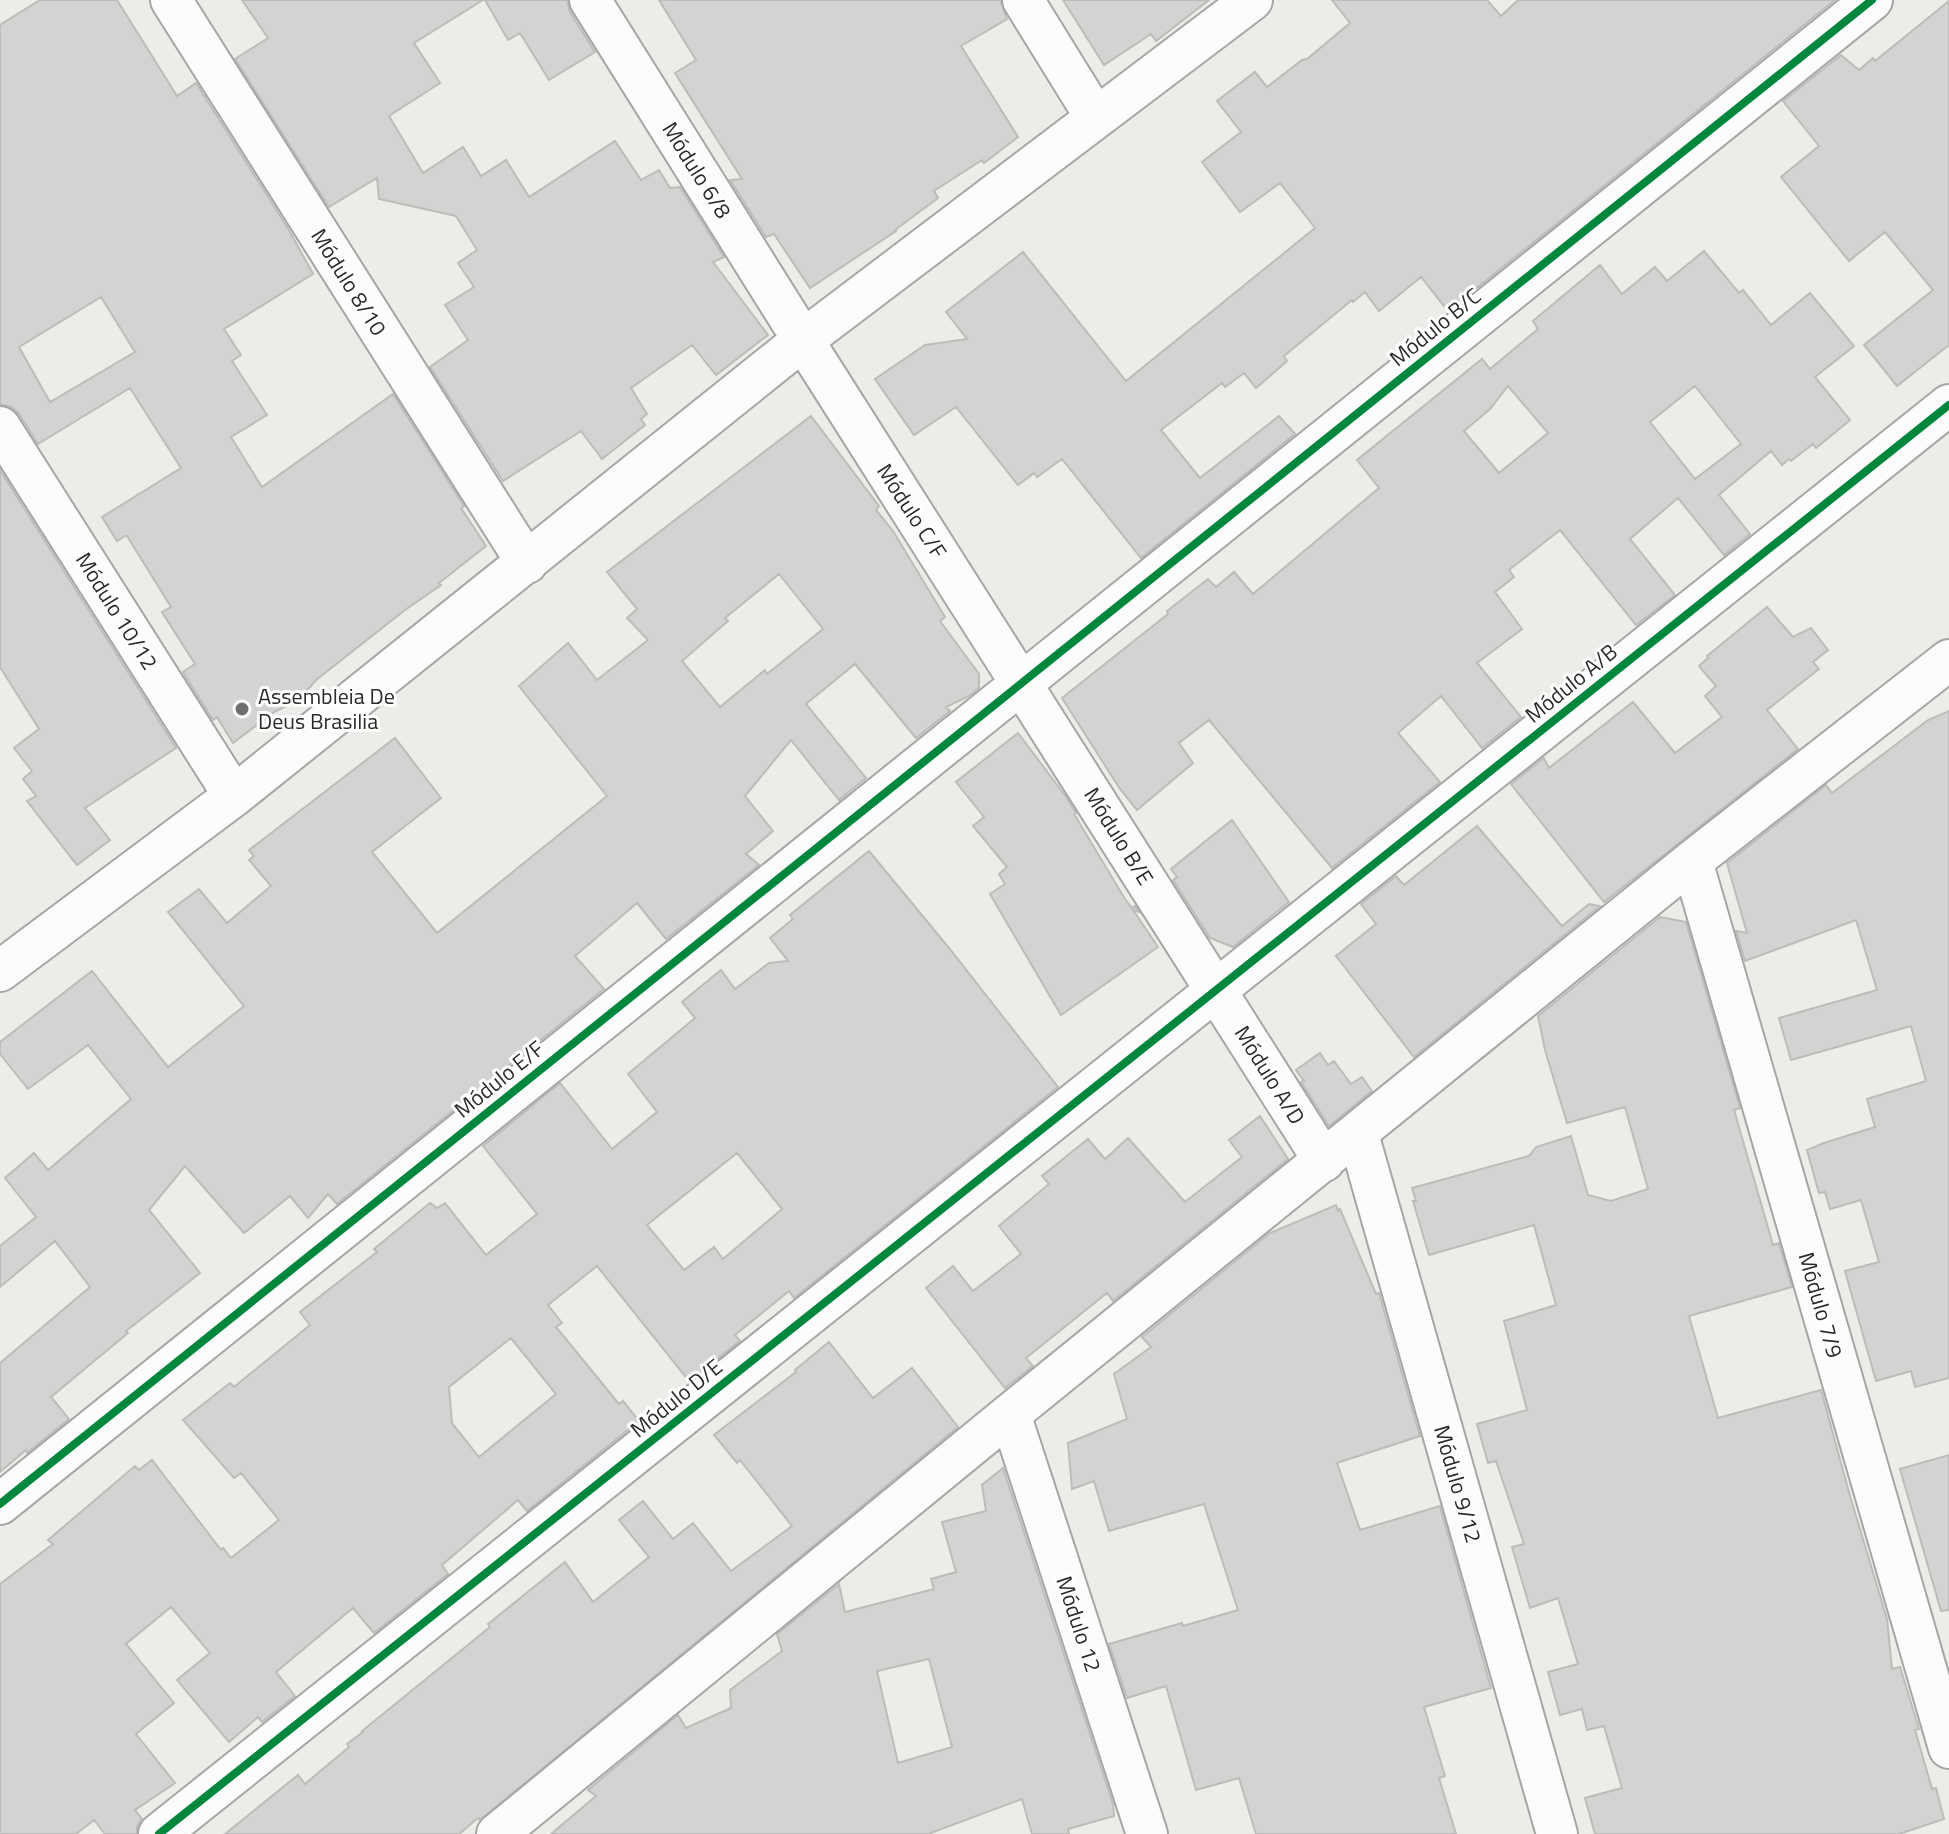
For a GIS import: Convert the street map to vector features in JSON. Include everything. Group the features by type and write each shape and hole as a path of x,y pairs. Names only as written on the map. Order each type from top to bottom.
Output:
{"street":[{"name":"Módulo 8/10","path":"171,0 527,563"},
{"name":"Módulo 6/8","path":"590,0 803,340"},
{"path":"1023,0 1096,118"},
{"path":"0,971 234,796 803,340 1252,0"},
{"name":"Módulo B/C","path":"1021,682 1872,0"},
{"name":"Módulo C/F","path":"803,340 1021,682"},
{"name":"Módulo A/B","path":"1216,990 1949,405"},
{"name":"Módulo 10/12","path":"0,427 234,796"},
{"path":"497,1834 1692,861 1949,660"},
{"name":"Módulo B/E","path":"1021,682 1216,990"},
{"name":"Módulo E/F","path":"0,1504 1021,682"},
{"name":"Módulo 7/9","path":"1692,861 1949,1748"},
{"name":"Módulo A/D","path":"1216,990 1324,1161"},
{"name":"Módulo D/E","path":"159,1834 1216,990"},
{"name":"Módulo 9/12","path":"1358,1134 1557,1834"},
{"name":"Módulo 12","path":"1010,1414 1147,1834"}],"building":[{"path":"40,0 117,0 177,96 196,83 289,230 313,274 224,329 241,355 232,361 267,415 231,437 262,487 393,394 486,546 439,583 441,585 316,680 299,700 274,712 233,743 217,717 213,720 183,672 195,664 162,612 171,607 127,536 117,541 102,517 181,468 130,388 38,444 19,414 11,407 0,404 0,25","holes":["101,297 135,352 50,402 19,347"]},
{"path":"242,0 483,0 414,43 440,83 389,116 423,173 463,147 481,176 506,160 529,197 615,141 641,180 659,170 670,188 680,187 724,257 713,262 768,335 716,375 692,345 631,388 647,414 641,419 645,425 602,459 581,431 503,481 430,367 468,340 445,305 474,287 458,263 477,250 456,216 379,199 377,178 329,207 235,59 268,38"},
{"path":"485,0 567,0 570,12 595,52 549,80 520,33 508,40"},
{"path":"659,0 1000,0 1007,19 961,46 1018,137 984,163 982,160 934,191 938,198 896,231 810,288 774,234 766,237 730,180 742,179 675,73 696,60"},
{"path":"1063,0 1209,0 1156,41 1151,34 1104,65"},
{"path":"1332,0 1487,0 1501,16 1518,0 1835,0 1448,311 1421,277 1379,311 1365,292 1284,356 1287,361 1256,388 1244,373 1225,387 1222,383 1161,430 1200,478 1279,416 1295,434 1141,558 1062,459 1037,477 1034,473 1018,485 956,407 914,435 875,379 925,345 967,339 946,312 1023,252 1126,381 1315,228 1280,183 1240,212 1202,162 1241,132 1217,101 1255,72 1267,87 1350,23"},
{"path":"1949,1 1949,345 1897,386 1864,345 1933,290 1885,232 1849,261 1781,177 1819,146 1783,101 1841,55 1859,70 1873,58 1875,61"},
{"path":"1704,251 1739,293 1743,290 1771,325 1810,293 1854,346 1815,377 1850,420 1816,448 1813,444 1782,465 1771,451 1719,495 1750,534 1724,555 1678,498 1630,539 1675,595 1636,625 1560,530 1509,570 1514,577 1495,592 1522,629 1477,663 1521,717 1482,748 1441,696 1398,733 1440,782 1332,868 1209,720 1179,743 1193,763 1137,810 1120,789 1062,698 1208,579 1216,587 1234,572 1253,594 1379,488 1357,460 1482,359 1490,369 1538,329 1533,321 1600,265 1622,294 1655,267 1667,281","holes":["1508,386 1548,433 1499,473 1464,431 1490,409","1695,386 1741,444 1695,479 1650,422"]},
{"path":"811,416 879,506 876,510 893,531 945,617 940,621 979,674 979,688 946,707 950,711 916,738 855,664 806,704 866,778 839,800 791,740 745,796 773,831 746,854 759,865 666,939 637,903 575,956 604,989 337,1204 328,1194 308,1218 290,1196 244,1233 185,1166 149,1210 200,1273 126,1331 128,1333 51,1397 69,1419 0,1472 0,1363 90,1287 55,1241 0,1287 0,1246 36,1217 5,1178 34,1153 48,1170 131,1099 88,1045 28,1089 0,1054 0,1042 92,971 168,1067 244,1006 168,912 199,889 227,923 271,886 249,860 254,856 249,850 395,738 441,798 372,852 437,933 607,796 519,686 568,643 597,680 648,640 627,618 637,609 607,572","holes":["779,574 823,629 720,707 682,661 728,621 725,618"]},
{"path":"0,470 176,748 85,808 110,840 77,865 27,801 36,796 23,779 32,771 14,748 39,729 0,667"},
{"path":"1767,607 1793,637 1811,628 1828,650 1813,662 1819,669 1767,710 1798,749 1604,902 1511,784 1544,758 1549,768 1633,702 1675,753 1722,717 1705,696 1716,686 1699,666"},
{"path":"1949,711 1949,1378 1915,1387 1911,1371 1876,1381 1845,1271 1879,1262 1861,1200 1830,1209 1825,1192 1819,1193 1807,1150 1875,1127 1867,1099 1926,1081 1911,1026 1791,1060 1779,1018 1877,990 1856,920 1745,961 1736,931 1747,933 1727,863 1826,785 1832,793 1928,720"},
{"path":"1018,733 1067,798 1125,899 1132,908 1135,906 1139,912 1133,910 1158,947 1061,1015 990,894 1005,884 999,874 1007,867 973,826 984,817 956,782"},
{"path":"1232,820 1289,902 1233,947 1210,938 1173,880 1177,877 1171,869"},
{"path":"1477,826 1562,926 1589,904 1600,906 1414,1057 1336,956 1376,924 1361,904 1396,876 1404,885"},
{"path":"869,851 1058,1087 794,1298 789,1291 735,1335 740,1341 689,1381 597,1266 548,1305 562,1323 556,1327 619,1404 623,1401 639,1421 527,1511 518,1500 442,1565 448,1574 374,1633 353,1608 276,1672 295,1696 262,1722 258,1717 229,1742 177,1680 210,1653 171,1607 126,1644 174,1703 136,1734 175,1783 135,1810 142,1819 137,1826 137,1834 105,1834 94,1820 76,1834 0,1834 0,1584 53,1544 48,1540 135,1466 139,1470 152,1460 221,1550 223,1548 231,1558 279,1520 241,1473 234,1478 183,1420 230,1383 234,1387 310,1325 300,1312 377,1252 374,1249 430,1203 437,1208 445,1203 486,1255 537,1214 483,1146 560,1083 612,1149 657,1112 628,1074 695,1018 682,1002 721,970 735,989 769,963 788,961 770,938 793,919 790,915","holes":["737,1153 782,1209 723,1259 714,1247 684,1270 647,1225","511,1338 556,1394 479,1457 452,1423 449,1387"]},
{"path":"1660,917 1686,922 1740,1108 1734,1110 1773,1245 1779,1243 1792,1287 1689,1316 1718,1418 1821,1390 1887,1619 1892,1669 1900,1667 1919,1729 1915,1730 1932,1789 1936,1788 1944,1819 1899,1834 1595,1834 1585,1798 1622,1788 1604,1726 1587,1730 1582,1709 1560,1715 1548,1672 1578,1664 1558,1598 1530,1608 1512,1547 1524,1544 1496,1461 1488,1463 1477,1424 1527,1410 1504,1321 1556,1305 1534,1225 1429,1255 1413,1201 1416,1201 1412,1188 1529,1156 1536,1147 1571,1136 1588,1195 1611,1201 1648,1189 1625,1107 1567,1123 1538,1016"},
{"path":"1320,1053 1328,1065 1334,1061 1351,1084 1362,1077 1372,1091 1329,1126 1296,1070"},
{"path":"1260,1116 1288,1159 1113,1301 1107,1293 1026,1358 1033,1366 1005,1388 926,1288 953,1266 973,1291 1021,1254 999,1226 1049,1184 1042,1176 1088,1139 1105,1159 1128,1138 1185,1202 1242,1157 1229,1140"},
{"path":"1336,1205 1376,1294 1379,1293 1420,1436 1337,1463 1360,1530 1440,1506 1491,1688 1424,1707 1445,1776 1439,1778 1456,1834 1256,1834 1239,1778 1196,1790 1166,1686 1127,1698 1109,1644 1238,1610 1204,1504 1109,1531 1094,1481 1072,1489 1068,1443 1127,1419 1114,1374 1151,1347 1142,1337 1270,1233"},
{"path":"829,1342 873,1398 912,1368 958,1427 480,1820 478,1818 459,1834 225,1834 298,1775 305,1784 349,1747 347,1744 362,1731 565,1562 593,1602 649,1557 619,1520 643,1501 673,1539 693,1523 731,1571 792,1526 740,1460 737,1463 714,1435 796,1372"},
{"path":"1949,1455 1949,1610 1941,1611 1900,1469"},
{"path":"1003,1468 1113,1804 1114,1816 1068,1829 1069,1834 1032,1834 1022,1799 928,1834 551,1834 596,1796 588,1790 678,1715 686,1728 731,1708 730,1690 782,1651 777,1634 839,1584 845,1612 934,1589 931,1579 956,1572 942,1522 986,1511 982,1485","holes":["929,1659 952,1747 898,1763 877,1671"]}],"cycle path":[{"path":"0,1504 1872,0"},
{"path":"159,1834 1949,405"}],"place":[{"name":"Assembleia De Deus Brasilia","path":"242,709"}]}
